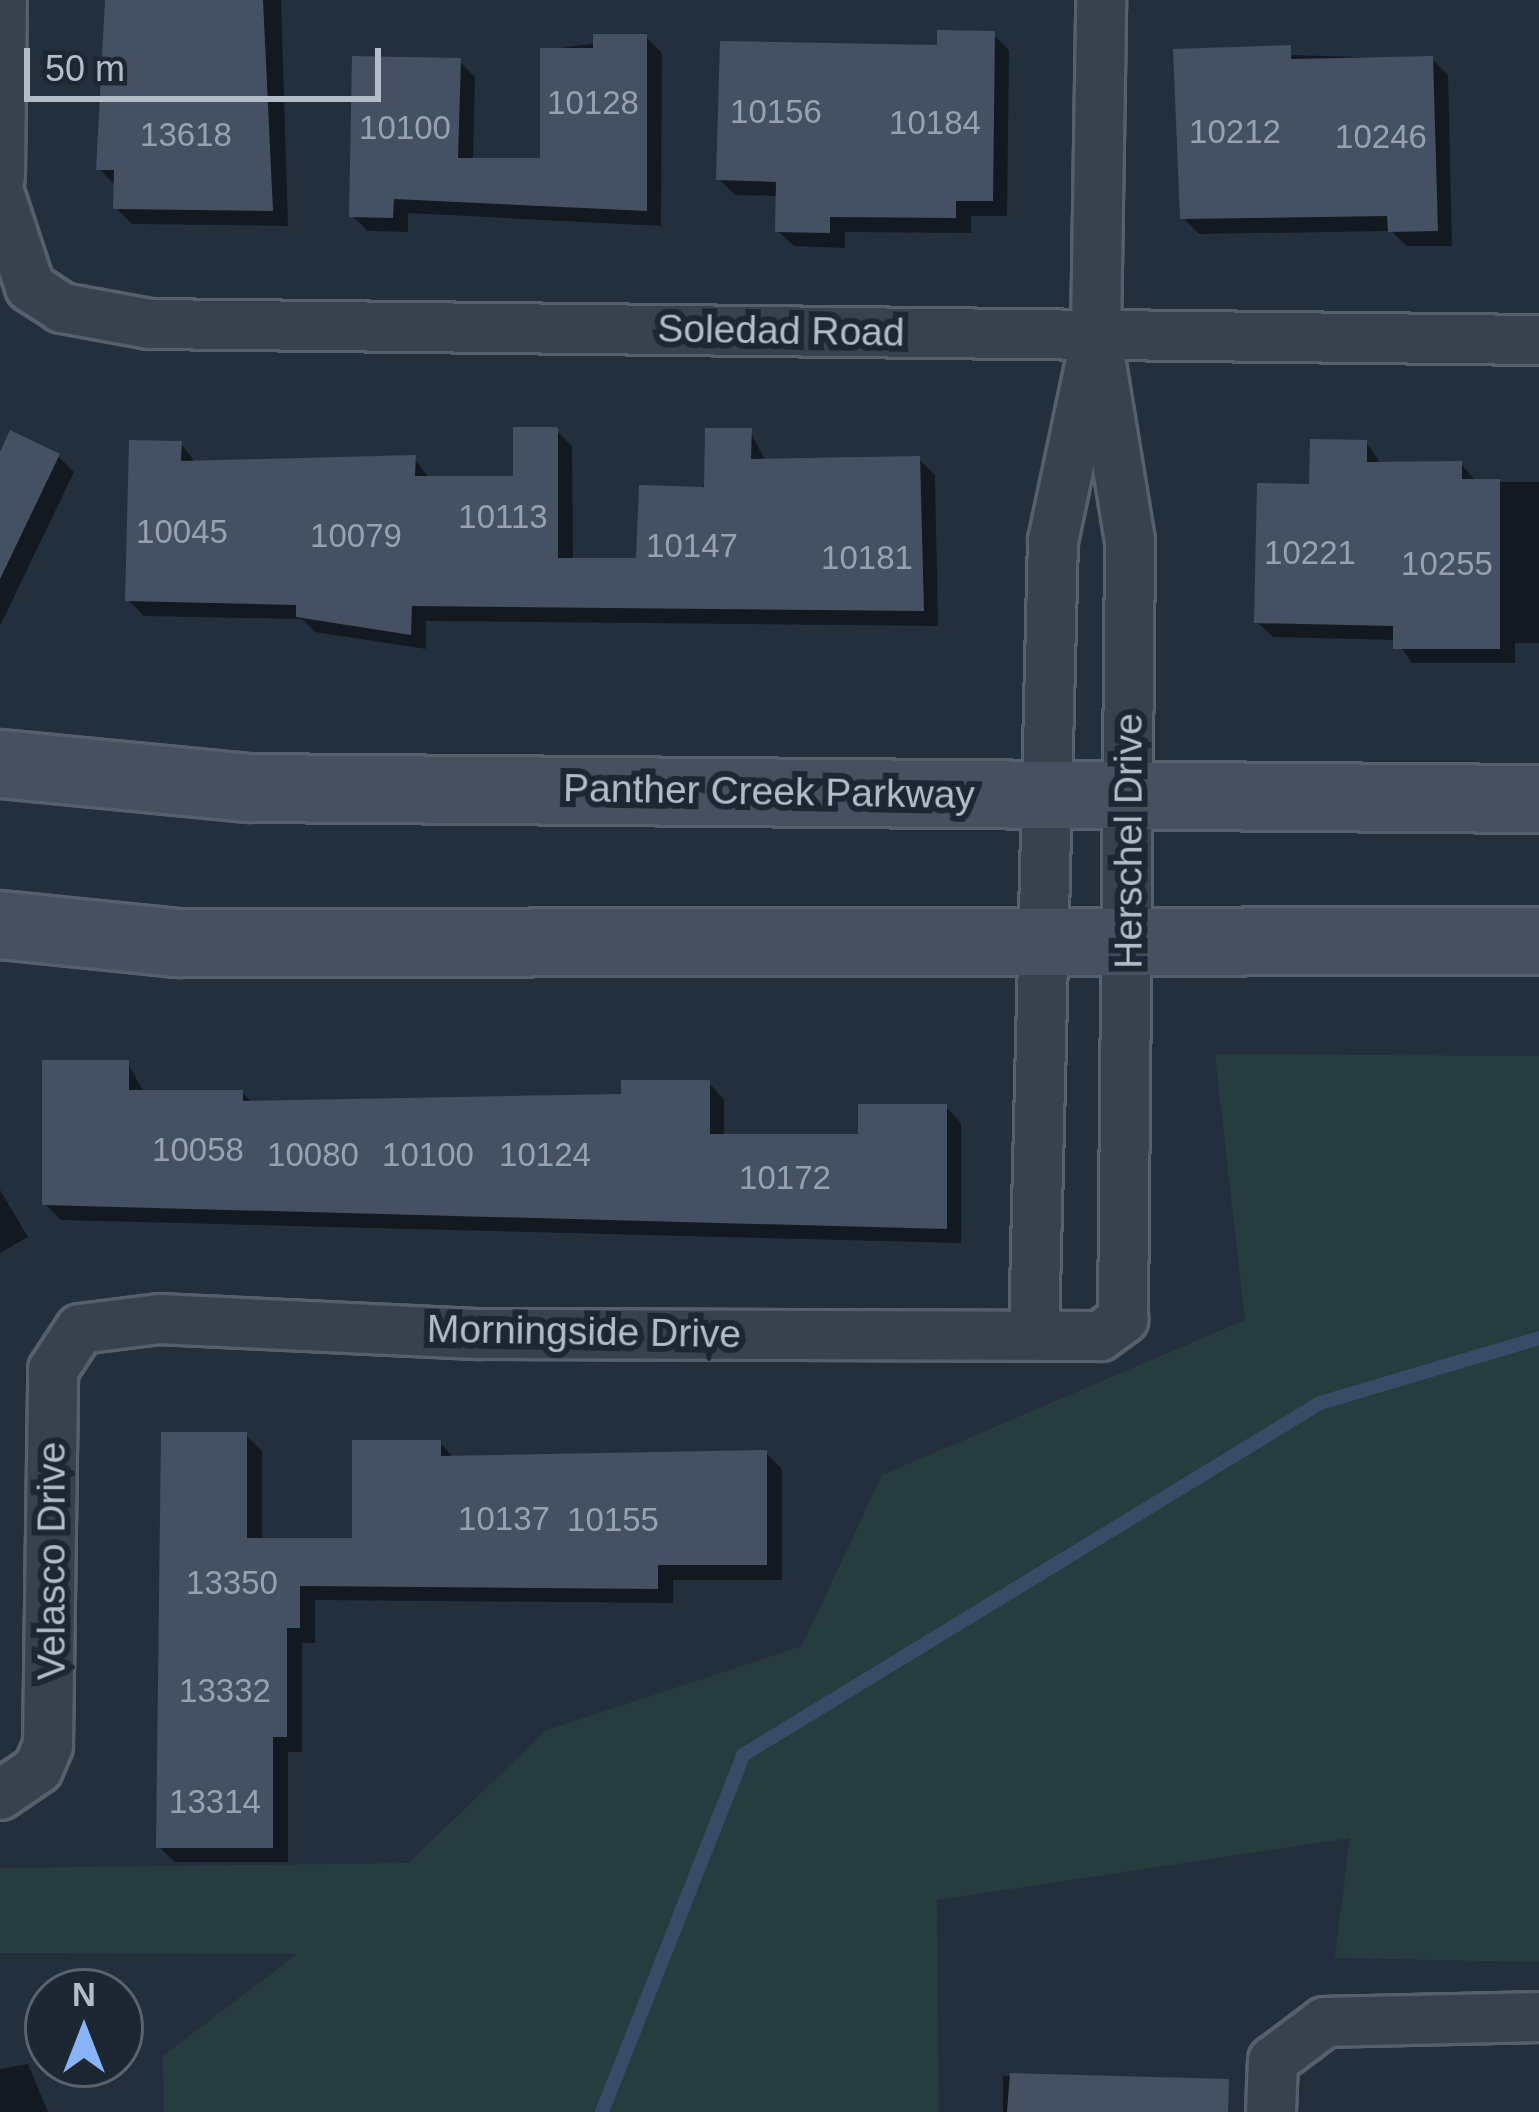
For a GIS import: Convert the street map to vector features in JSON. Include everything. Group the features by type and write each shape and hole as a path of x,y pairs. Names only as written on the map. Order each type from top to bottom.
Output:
{"main road":[{"name":"Panther Creek Parkway","path":"0,764 248,788 1046,795 1133,800 1539,799"},
{"path":"0,925 178,943 1127,949 1539,941"}],"street":[{"path":"0,177 2,0"},
{"name":"Herschel Drive","path":"1100,1336 1127,1304 1127,949 1133,800 1130,541 1096,334 1101,0"},
{"name":"Soledad Road","path":"0,195 30,287 62,308 148,324 1539,340"},
{"name":"Herschel Drive","path":"1034,1334 1037,947 1053,542 1096,334"},
{"name":"Morningside Drive","path":"71,1336 123,1319 1100,1336"},
{"name":"Velasco Drive","path":"12,1788 51,1729 53,1370 71,1336"},
{"path":"1271,2112 1273,2061 1296,2036 1348,2015 1539,2017"}],"green space":[{"path":"1215,1054 1539,1056 1539,1962 1335,1958 1350,1838 937,1900 939,2112 164,2112 163,2056 297,1954 0,1953 0,1868 409,1863 545,1731 802,1646 882,1475 1245,1320"}],"building":[{"path":"105,0 263,0 273,211 113,209 114,170 96,170"},
{"path":"937,30 995,31 993,201 956,201 956,218 830,217 830,233 775,232 776,182 716,180 720,41 937,45"},
{"path":"593,34 647,34 647,211 394,199 393,218 349,217 352,56 461,58 458,158 540,158 540,48 593,48"},
{"path":"1291,45 1291,59 1433,56 1438,231 1388,232 1387,216 1180,219 1173,49"},
{"path":"513,427 558,427 558,558 636,558 639,485 704,487 705,428 752,428 751,459 920,456 924,611 412,606 411,635 296,617 296,605 125,601 129,440 182,441 181,461 416,455 415,476 513,476"},
{"path":"10,430 60,454 0,579 0,452"},
{"path":"1310,439 1367,440 1367,462 1462,461 1462,479 1500,479 1500,649 1393,649 1393,626 1254,623 1257,483 1309,484"},
{"path":"42,1060 129,1060 129,1090 243,1090 243,1101 621,1094 621,1080 710,1080 710,1134 858,1134 858,1104 947,1104 947,1229 42,1205"},
{"path":"161,1432 247,1432 247,1538 352,1538 352,1440 441,1440 441,1456 767,1450 767,1565 658,1565 658,1589 300,1586 300,1628 287,1628 287,1737 273,1737 273,1848 156,1848"},
{"path":"1010,2073 1229,2079 1228,2112 1007,2112"}],"waterway":[{"path":"602,2112 743,1755 1320,1403 1539,1338"}]}
